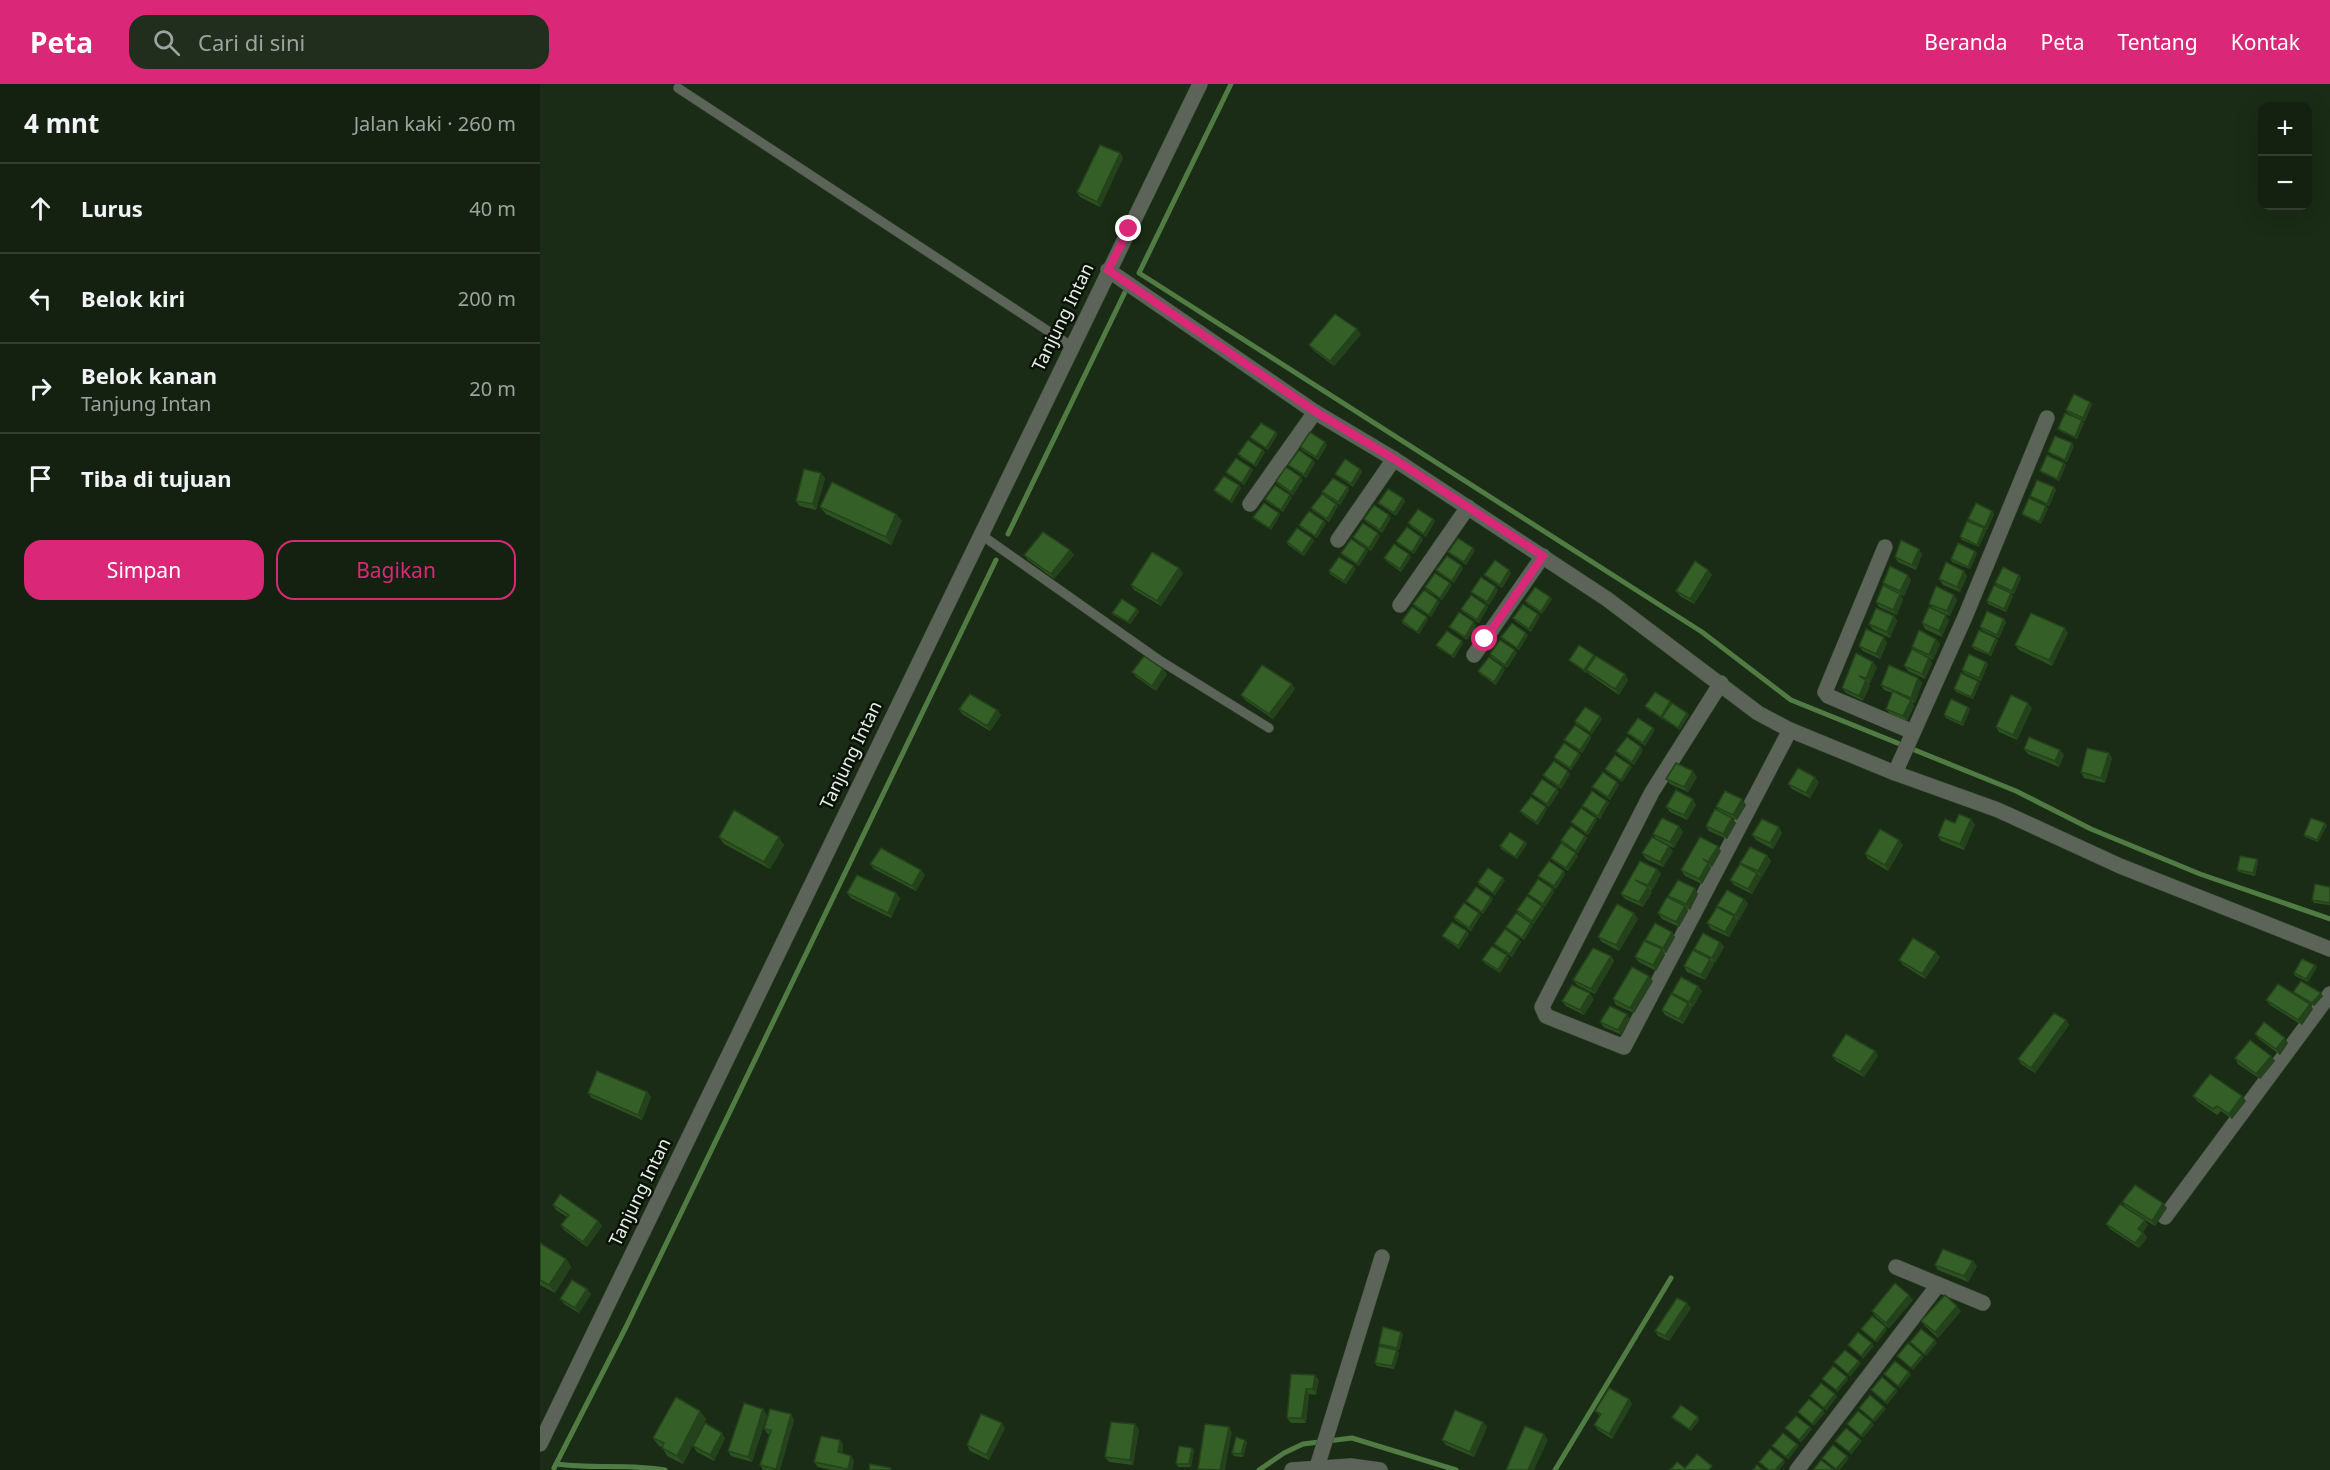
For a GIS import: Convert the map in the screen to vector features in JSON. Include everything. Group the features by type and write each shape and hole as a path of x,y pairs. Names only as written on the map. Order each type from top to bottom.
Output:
{"street":[{"name":"Tanjung Intan","path":"540,1444 1200,84"},
{"path":"1108,270 1316,412 1394,459 1607,599 1758,713 1790,730 1898,767 2120,866 2330,949"},
{"path":"1250,504 1316,412"},
{"path":"1898,767 1965,617 2047,418"},
{"path":"1338,540 1394,459"},
{"path":"1400,606 1468,507"},
{"path":"1886,547 1825,692 1828,696 1911,735"},
{"path":"1474,655 1543,556"},
{"path":"1721,683 1652,792 1542,1007 1546,1016 1624,1047 1790,730"},
{"path":"2165,1216 2330,994"},
{"path":"1317,1467 1382,1257"},
{"path":"1896,1267 1983,1303"},
{"path":"1797,1470 1938,1285"},
{"path":"1292,1470 1351,1466 1380,1470"}],"lane":[{"path":"678,88 1071,346"},
{"path":"980,534 1160,660 1269,728"}],"building":[{"path":"1100,145 1120,153 1097,202 1077,192"},
{"path":"1335,314 1357,329 1330,361 1309,345"},
{"path":"2074,394 2090,402 2083,418 2066,410"},
{"path":"2065,413 2082,420 2075,437 2058,429"},
{"path":"1261,423 1276,432 1266,448 1250,437"},
{"path":"1310,432 1325,442 1316,457 1300,447"},
{"path":"2055,436 2072,443 2065,460 2048,452"},
{"path":"1248,440 1263,450 1254,465 1238,454"},
{"path":"1299,450 1313,460 1304,475 1288,465"},
{"path":"2047,455 2064,463 2057,479 2040,471"},
{"path":"1236,458 1251,468 1242,483 1226,472"},
{"path":"1345,459 1360,469 1351,484 1335,474"},
{"path":"1286,467 1301,477 1291,492 1276,481"},
{"path":"804,469 821,473 813,504 796,501"},
{"path":"1224,476 1239,485 1230,501 1214,490"},
{"path":"1333,478 1348,487 1338,502 1322,492"},
{"path":"2037,480 2054,487 2047,504 2030,496"},
{"path":"832,482 896,514 886,537 820,507"},
{"path":"1275,485 1290,495 1281,510 1265,499"},
{"path":"1388,489 1403,498 1394,513 1378,503"},
{"path":"1322,494 1336,504 1327,519 1311,508"},
{"path":"2029,498 2046,506 2039,522 2022,514"},
{"path":"1264,503 1279,513 1269,528 1253,517"},
{"path":"1976,503 1992,511 1985,527 1968,519"},
{"path":"1374,505 1389,515 1380,530 1364,519"},
{"path":"1418,509 1433,519 1424,534 1408,523"},
{"path":"1309,511 1324,521 1315,536 1299,525"},
{"path":"1967,521 1984,528 1977,545 1960,537"},
{"path":"1363,523 1378,533 1369,548 1353,537"},
{"path":"1407,527 1421,537 1412,552 1396,541"},
{"path":"1297,528 1312,538 1302,553 1287,542"},
{"path":"1043,532 1070,550 1051,574 1024,555"},
{"path":"1458,538 1473,548 1464,562 1448,552"},
{"path":"1351,539 1366,549 1357,564 1341,553"},
{"path":"1901,540 1919,549 1912,565 1895,557"},
{"path":"1958,543 1975,551 1968,567 1951,559"},
{"path":"1394,544 1409,554 1400,569 1384,558"},
{"path":"1152,552 1179,568 1157,601 1131,585"},
{"path":"1447,556 1461,565 1452,581 1436,570"},
{"path":"1339,557 1354,566 1344,581 1329,571"},
{"path":"1495,560 1509,570 1500,585 1484,575"},
{"path":"1695,561 1708,570 1690,599 1676,591"},
{"path":"1946,562 1964,571 1957,587 1939,579"},
{"path":"1890,566 1908,575 1900,591 1883,583"},
{"path":"2003,567 2019,575 2012,591 1995,583"},
{"path":"1435,573 1450,583 1440,598 1425,587"},
{"path":"1481,577 1496,587 1487,602 1471,592"},
{"path":"1883,585 1900,594 1893,610 1876,602"},
{"path":"1994,585 2011,593 2004,609 1987,601"},
{"path":"1936,586 1954,595 1947,611 1929,604"},
{"path":"1535,587 1550,597 1541,612 1525,601"},
{"path":"1424,590 1438,600 1429,615 1413,604"},
{"path":"1471,595 1486,605 1477,620 1461,609"},
{"path":"1122,599 1137,609 1128,622 1112,613"},
{"path":"1523,604 1538,614 1529,629 1513,618"},
{"path":"1412,607 1427,617 1417,632 1402,621"},
{"path":"1929,607 1946,615 1939,631 1922,623"},
{"path":"1876,608 1894,616 1887,632 1869,624"},
{"path":"1987,611 2004,619 1997,635 1980,627"},
{"path":"1459,612 1474,622 1465,637 1449,627"},
{"path":"2031,613 2065,628 2049,660 2015,645"},
{"path":"1512,623 1526,633 1517,648 1501,637"},
{"path":"1866,629 1884,637 1876,654 1859,646"},
{"path":"1919,630 1936,639 1929,655 1912,647"},
{"path":"1979,630 1996,638 1989,654 1972,646"},
{"path":"1447,631 1462,641 1452,656 1436,645"},
{"path":"1500,640 1515,650 1505,665 1490,654"},
{"path":"1579,645 1594,655 1584,670 1569,660"},
{"path":"1912,649 1929,658 1922,674 1904,666"},
{"path":"1856,653 1873,662 1866,678 1859,676 1866,680 1859,696 1842,688"},
{"path":"1969,654 1986,662 1979,678 1962,670"},
{"path":"1144,656 1163,669 1152,686 1132,672"},
{"path":"1596,656 1625,674 1615,689 1586,670"},
{"path":"1489,657 1503,667 1494,682 1478,671"},
{"path":"1262,665 1292,684 1269,714 1241,695"},
{"path":"1889,665 1918,678 1911,698 1881,685"},
{"path":"1961,673 1978,681 1971,697 1954,689"},
{"path":"1893,691 1911,700 1903,716 1886,709"},
{"path":"1655,692 1670,701 1661,717 1645,706"},
{"path":"970,694 997,710 987,726 959,709"},
{"path":"2011,695 2028,703 2013,735 1996,727"},
{"path":"1951,699 1968,707 1961,723 1944,715"},
{"path":"1672,703 1687,713 1678,728 1662,717"},
{"path":"1585,707 1600,716 1590,732 1575,721"},
{"path":"1638,718 1653,728 1643,743 1627,733"},
{"path":"1575,725 1590,735 1580,750 1564,740"},
{"path":"1627,737 1641,747 1632,762 1616,751"},
{"path":"2029,737 2060,750 2055,761 2024,749"},
{"path":"1564,743 1579,753 1570,768 1554,757"},
{"path":"2087,748 2109,753 2101,778 2081,772"},
{"path":"1615,755 1630,765 1621,780 1605,769"},
{"path":"1554,761 1568,771 1559,786 1543,775"},
{"path":"1676,763 1693,771 1684,787 1666,779"},
{"path":"1798,768 1815,777 1806,793 1788,784"},
{"path":"1603,772 1617,782 1608,797 1592,787"},
{"path":"1542,779 1557,789 1547,804 1532,794"},
{"path":"1676,790 1693,799 1684,815 1666,807"},
{"path":"1592,791 1607,801 1598,816 1582,806"},
{"path":"1725,791 1742,799 1733,815 1716,807"},
{"path":"1531,797 1546,807 1536,822 1520,811"},
{"path":"1581,808 1596,818 1586,833 1571,822"},
{"path":"1715,809 1732,818 1723,834 1706,826"},
{"path":"734,810 779,837 764,862 719,837"},
{"path":"1959,814 1971,819 1960,844 1938,836 1945,819 1955,823"},
{"path":"1662,818 1679,826 1670,842 1653,834"},
{"path":"2311,818 2325,823 2317,840 2304,835"},
{"path":"1762,819 1779,827 1770,843 1752,835"},
{"path":"1571,826 1585,836 1576,851 1561,840"},
{"path":"1880,829 1899,840 1885,865 1865,854"},
{"path":"1510,832 1525,842 1515,857 1500,846"},
{"path":"1652,837 1669,846 1660,862 1642,853"},
{"path":"1700,837 1718,846 1708,862 1703,859 1708,863 1699,879 1681,870"},
{"path":"1561,843 1576,853 1566,868 1551,858"},
{"path":"1750,847 1767,855 1758,871 1740,863"},
{"path":"881,848 921,870 912,886 870,864"},
{"path":"2240,856 2257,859 2253,873 2237,870"},
{"path":"1549,861 1564,871 1554,886 1538,876"},
{"path":"1640,861 1657,869 1648,885 1635,880 1648,887 1639,902 1621,894"},
{"path":"1740,864 1757,873 1748,889 1730,880"},
{"path":"1488,868 1503,878 1493,893 1478,882"},
{"path":"857,875 896,893 888,913 847,893"},
{"path":"1538,879 1553,889 1543,904 1528,894"},
{"path":"1678,880 1695,888 1686,904 1668,896"},
{"path":"2315,884 2330,887 2330,903 2312,900"},
{"path":"1476,887 1491,897 1482,912 1466,901"},
{"path":"1727,890 1744,899 1735,915 1717,906"},
{"path":"1527,896 1542,906 1532,921 1517,910"},
{"path":"1667,897 1685,906 1676,922 1658,913"},
{"path":"1464,903 1479,913 1469,928 1454,917"},
{"path":"1617,904 1634,913 1616,945 1598,937"},
{"path":"1717,907 1734,916 1725,932 1707,923"},
{"path":"1516,913 1531,923 1522,938 1506,927"},
{"path":"1452,922 1467,931 1458,946 1442,936"},
{"path":"1655,923 1672,932 1663,948 1645,940"},
{"path":"1505,929 1519,939 1510,954 1494,944"},
{"path":"1703,933 1720,942 1712,958 1694,949"},
{"path":"1913,938 1936,952 1922,974 1899,960"},
{"path":"1644,941 1662,949 1653,965 1635,957"},
{"path":"1492,946 1507,955 1498,970 1482,960"},
{"path":"1593,948 1611,956 1591,989 1573,980"},
{"path":"1693,950 1710,959 1701,975 1684,966"},
{"path":"2302,959 2315,965 2306,979 2294,973"},
{"path":"1632,967 1649,976 1630,1008 1613,999"},
{"path":"1681,977 1698,986 1689,1002 1672,993"},
{"path":"2301,981 2321,993 2312,1003 2293,992"},
{"path":"2278,984 2310,1004 2298,1020 2266,1000"},
{"path":"1572,985 1590,993 1580,1010 1562,1001"},
{"path":"1671,994 1688,1003 1679,1019 1662,1010"},
{"path":"1610,1006 1627,1014 1618,1030 1600,1022"},
{"path":"2054,1013 2066,1020 2031,1068 2018,1059"},
{"path":"2264,1022 2285,1038 2276,1049 2255,1034"},
{"path":"1846,1034 1875,1051 1860,1072 1832,1056"},
{"path":"2250,1040 2271,1056 2256,1074 2235,1058"},
{"path":"597,1071 647,1092 638,1115 588,1093"},
{"path":"2210,1074 2242,1096 2229,1114 2217,1106 2213,1109 2193,1096"},
{"path":"2135,1185 2163,1203 2152,1221 2122,1202"},
{"path":"560,1194 598,1221 583,1242 561,1225 569,1215 553,1205"},
{"path":"2120,1204 2145,1220 2138,1229 2143,1233 2135,1243 2106,1224"},
{"path":"540,1243 566,1259 549,1285 540,1280"},
{"path":"1943,1249 1973,1261 1964,1276 1935,1265"},
{"path":"572,1280 587,1289 575,1308 560,1299"},
{"path":"1895,1283 1909,1295 1886,1323 1872,1311"},
{"path":"1945,1295 1957,1306 1935,1332 1921,1321"},
{"path":"1677,1298 1687,1303 1665,1336 1655,1331"},
{"path":"1872,1316 1886,1327 1875,1341 1861,1329"},
{"path":"1383,1327 1401,1332 1397,1348 1379,1344"},
{"path":"1921,1329 1935,1340 1924,1354 1910,1342"},
{"path":"1858,1332 1872,1343 1861,1356 1848,1345"},
{"path":"1908,1343 1922,1355 1911,1368 1897,1356"},
{"path":"1379,1346 1397,1350 1392,1366 1375,1363"},
{"path":"1845,1350 1859,1361 1848,1374 1834,1362"},
{"path":"1895,1361 1909,1372 1898,1386 1884,1374"},
{"path":"1833,1366 1847,1377 1836,1390 1822,1379"},
{"path":"1291,1374 1315,1375 1313,1389 1306,1389 1302,1418 1287,1418"},
{"path":"1882,1377 1896,1389 1885,1402 1871,1390"},
{"path":"1821,1383 1835,1394 1824,1408 1810,1396"},
{"path":"1609,1388 1629,1399 1609,1434 1594,1425 1601,1414 1595,1411"},
{"path":"1870,1395 1884,1407 1873,1420 1859,1408"},
{"path":"676,1397 700,1411 677,1456 662,1448 664,1443 653,1438"},
{"path":"1809,1399 1823,1410 1812,1424 1798,1412"},
{"path":"744,1403 763,1409 748,1457 728,1451"},
{"path":"1681,1405 1698,1417 1689,1429 1672,1417"},
{"path":"770,1409 791,1414 776,1469 760,1465 771,1430 764,1429"},
{"path":"1455,1410 1483,1422 1470,1452 1442,1440"},
{"path":"1858,1411 1872,1422 1861,1436 1847,1424"},
{"path":"981,1414 1002,1423 986,1455 967,1445"},
{"path":"1796,1416 1810,1427 1799,1440 1785,1428"},
{"path":"1111,1422 1135,1424 1130,1460 1105,1457"},
{"path":"705,1423 722,1433 710,1455 693,1446"},
{"path":"1205,1424 1229,1427 1220,1470 1198,1469"},
{"path":"1525,1426 1544,1434 1528,1470 1506,1470"},
{"path":"1846,1428 1860,1439 1849,1452 1835,1441"},
{"path":"1783,1433 1797,1444 1786,1457 1772,1446"},
{"path":"821,1436 840,1440 838,1452 851,1456 848,1469 814,1462"},
{"path":"1236,1437 1245,1440 1241,1454 1232,1453"},
{"path":"1833,1445 1847,1456 1836,1469 1822,1458"},
{"path":"1179,1446 1192,1448 1189,1464 1176,1464"},
{"path":"1770,1449 1784,1460 1775,1470 1769,1470 1759,1462"},
{"path":"1697,1454 1712,1466 1709,1470 1670,1470 1677,1462 1685,1468"},
{"path":"1821,1460 1834,1470 1813,1470"},
{"path":"870,1464 891,1468 890,1470 869,1470"},
{"path":"1757,1465 1763,1470 1753,1470"}],"waterway":[{"path":"1231,84 1139,273 1702,632 1791,700 2016,791 2091,829 2200,874 2330,919"},
{"path":"1008,534 1126,290"},
{"path":"554,1468 626,1327 996,560"},
{"path":"1555,1470 1671,1278"},
{"path":"1259,1470 1284,1453 1303,1444 1352,1438 1456,1470"},
{"path":"556,1464 665,1470"}],"route":[{"path":"1129,229 1108,270 1316,412 1394,459 1543,556 1485,639"}]}
